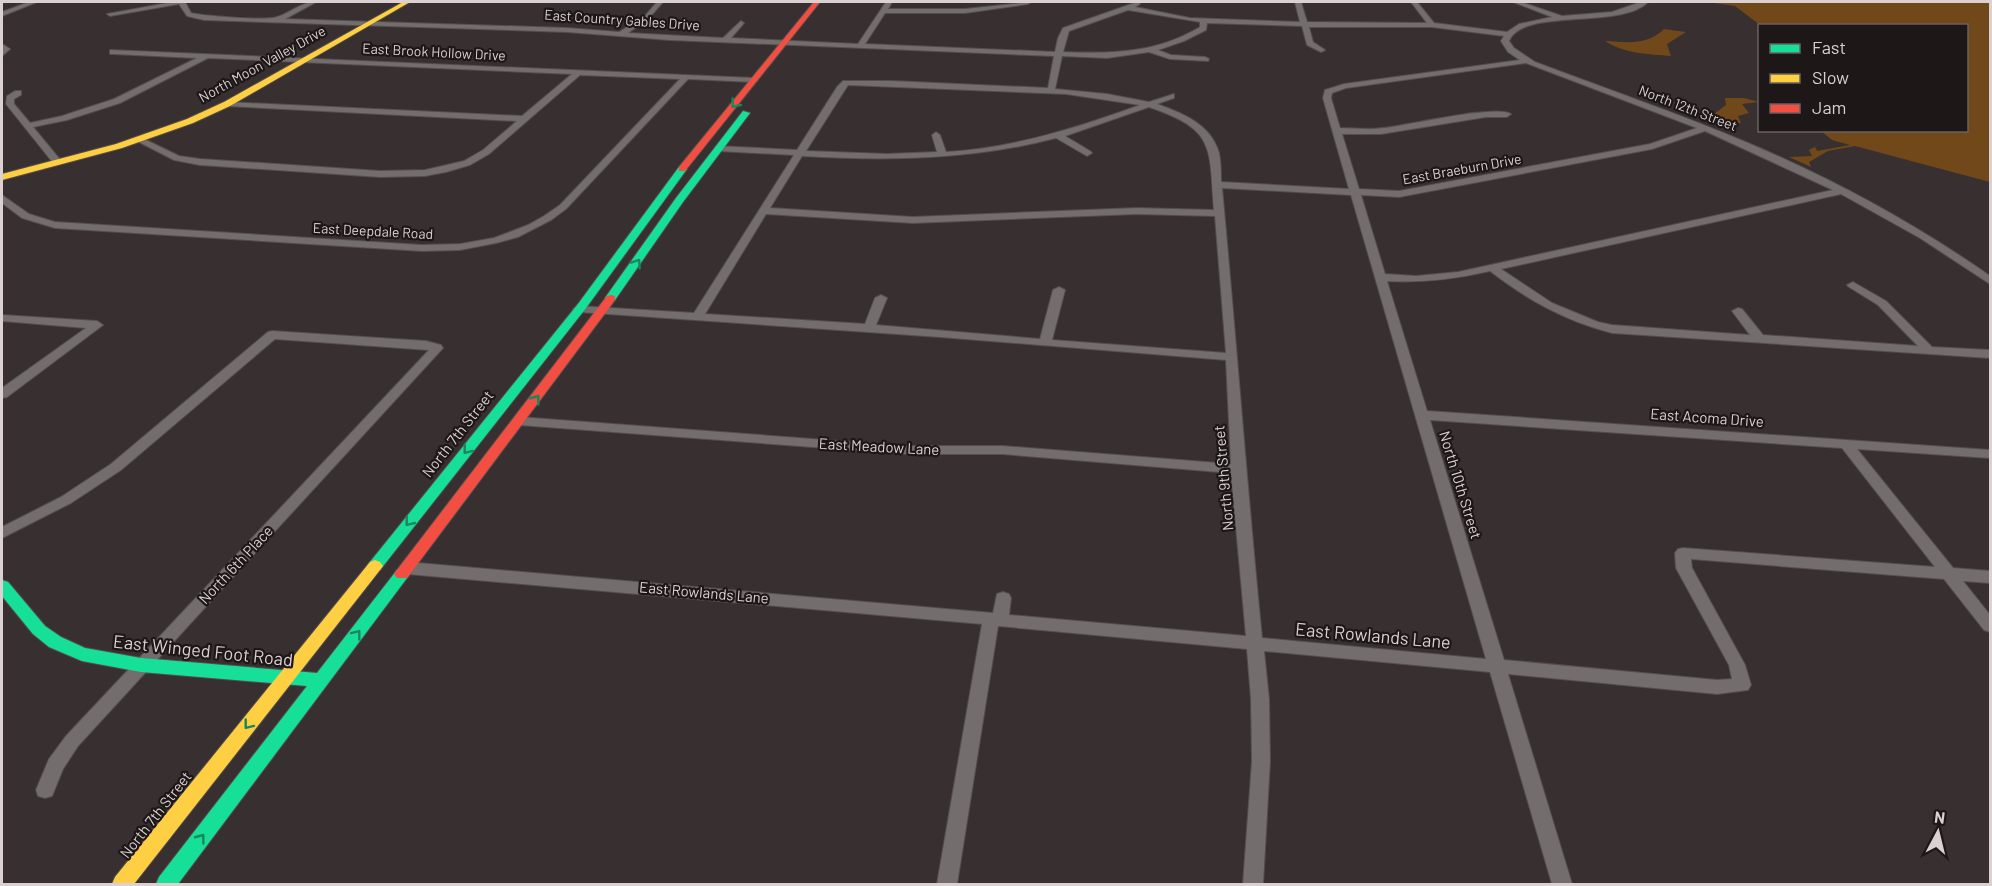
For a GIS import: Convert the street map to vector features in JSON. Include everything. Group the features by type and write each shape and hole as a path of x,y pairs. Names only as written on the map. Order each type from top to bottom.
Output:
{"main road":[{"name":"North Moon Valley Drive","path":"2,177 139,140 190,121 227,104 407,2"},
{"name":"North 7th Street","path":"760,85 785,42 817,2"},
{"name":"North 7th Street","path":"123,885 579,309 657,201 800,43 832,2"},
{"path":"166,885 603,310 679,201 752,106"},
{"path":"446,477 474,479"},
{"name":"East Winged Foot Road","path":"2,586 23,615 41,633 57,643 96,658 143,666 284,679 321,680"}],"street":[{"path":"2,14 34,2"},
{"path":"110,14 181,2"},
{"name":"East Country Gables Drive","path":"181,2 189,15 196,18 367,25 478,26 725,40 1117,56 1149,50 1170,57 1204,59"},
{"path":"274,21 313,2"},
{"path":"621,34 646,17 660,2"},
{"path":"861,45 889,2"},
{"path":"883,12 964,11 1028,2"},
{"path":"1051,91 1062,38 1066,30 1141,2"},
{"path":"1298,2 1310,43 1321,50"},
{"path":"1414,2 1432,25"},
{"path":"1516,2 1563,19"},
{"path":"1129,8 1181,19 1304,24 1432,25 1508,34 1525,24 1615,13 1645,2"},
{"path":"2,7 19,8"},
{"path":"1149,50 1201,30 1204,20"},
{"path":"725,40 741,23"},
{"name":"North 12th Street","path":"1508,34 1506,45 1526,61 1706,128 1842,191 1927,239 1990,281"},
{"path":"962,50 967,38"},
{"path":"2,46 6,49 2,54"},
{"name":"East Brook Hollow Drive","path":"113,52 686,77 760,85"},
{"path":"26,126 64,118 117,100 206,56"},
{"name":"North 10th Street","path":"1526,61 1344,86 1334,88 1327,94 1562,885"},
{"path":"139,140 177,158 200,162 425,173 450,169 475,160 579,72"},
{"name":"East Deepdale Road","path":"2,198 11,209 22,216 66,226 422,248 471,245 513,235 549,219 686,77"},
{"path":"697,317 762,211 841,87 846,83 1051,91 1108,95 1150,104"},
{"path":"18,93 10,98 10,104 57,162"},
{"path":"719,148 893,157 988,150 1105,122 1172,96"},
{"path":"227,104 525,119"},
{"name":"North 9th Street","path":"1150,104 1179,115 1195,125 1207,136 1213,147 1232,357 1238,469 1256,645 1261,761 1253,885"},
{"path":"1337,131 1381,131 1486,114 1507,114"},
{"name":"East Braeburn Drive","path":"1217,185 1399,194 1652,146 1706,128"},
{"path":"936,135 942,155"},
{"path":"1057,135 1087,153"},
{"path":"1382,277 1436,278 1842,191"},
{"path":"762,211 913,220 1137,211 1220,213"},
{"path":"1491,267 1545,304 1573,319 1634,332 1990,354"},
{"path":"1977,271 1990,270"},
{"path":"1853,285 1882,303 1930,351"},
{"path":"1045,343 1059,290"},
{"path":"869,328 881,298"},
{"path":"579,309 869,328 1232,357"},
{"path":"1738,311 1760,340"},
{"path":"2,318 97,325 2,394"},
{"name":"North 6th Place","path":"2,533 66,500 116,467 272,335 426,345 438,348 72,741 56,765 45,790"},
{"name":"East Acoma Drive","path":"1421,415 1990,454"},
{"name":"East Meadow Lane","path":"519,421 908,450 1002,450 1238,469"},
{"path":"1846,444 1990,626"},
{"name":"East Rowlands Lane","path":"407,568 995,619 1717,687 1742,686 1737,665 1684,568 1683,554 1949,573"},
{"path":"1949,573 1990,577"},
{"path":"947,885 995,619 1003,598"}],"shaded area":[{"path":"1707,2 1990,2 1990,182 1855,146 1828,151 1809,162 1811,167 1789,157 1812,156 1809,150 1824,142 1815,147 1817,151 1850,145 1832,140 1822,132 1968,132 1968,24 1759,24 1735,6"},
{"path":"1664,29 1686,32 1667,44 1671,56 1629,51 1605,41 1644,41"},
{"path":"1725,98 1744,98 1758,102 1742,104 1749,113 1738,116 1741,123 1723,121 1714,114 1726,105"}],"traffic: fast":[{"path":"611,298 679,200 746,113"},
{"path":"375,566 582,306 682,169"},
{"path":"166,884 402,574"},
{"path":"2,586 39,630 55,642 82,654 141,665 321,680"}],"traffic: slow":[{"path":"2,177 119,146 190,121 227,104 407,2"},
{"path":"122,884 375,566"}],"traffic: jam":[{"path":"682,169 817,2"},
{"path":"402,574 611,298"}]}
